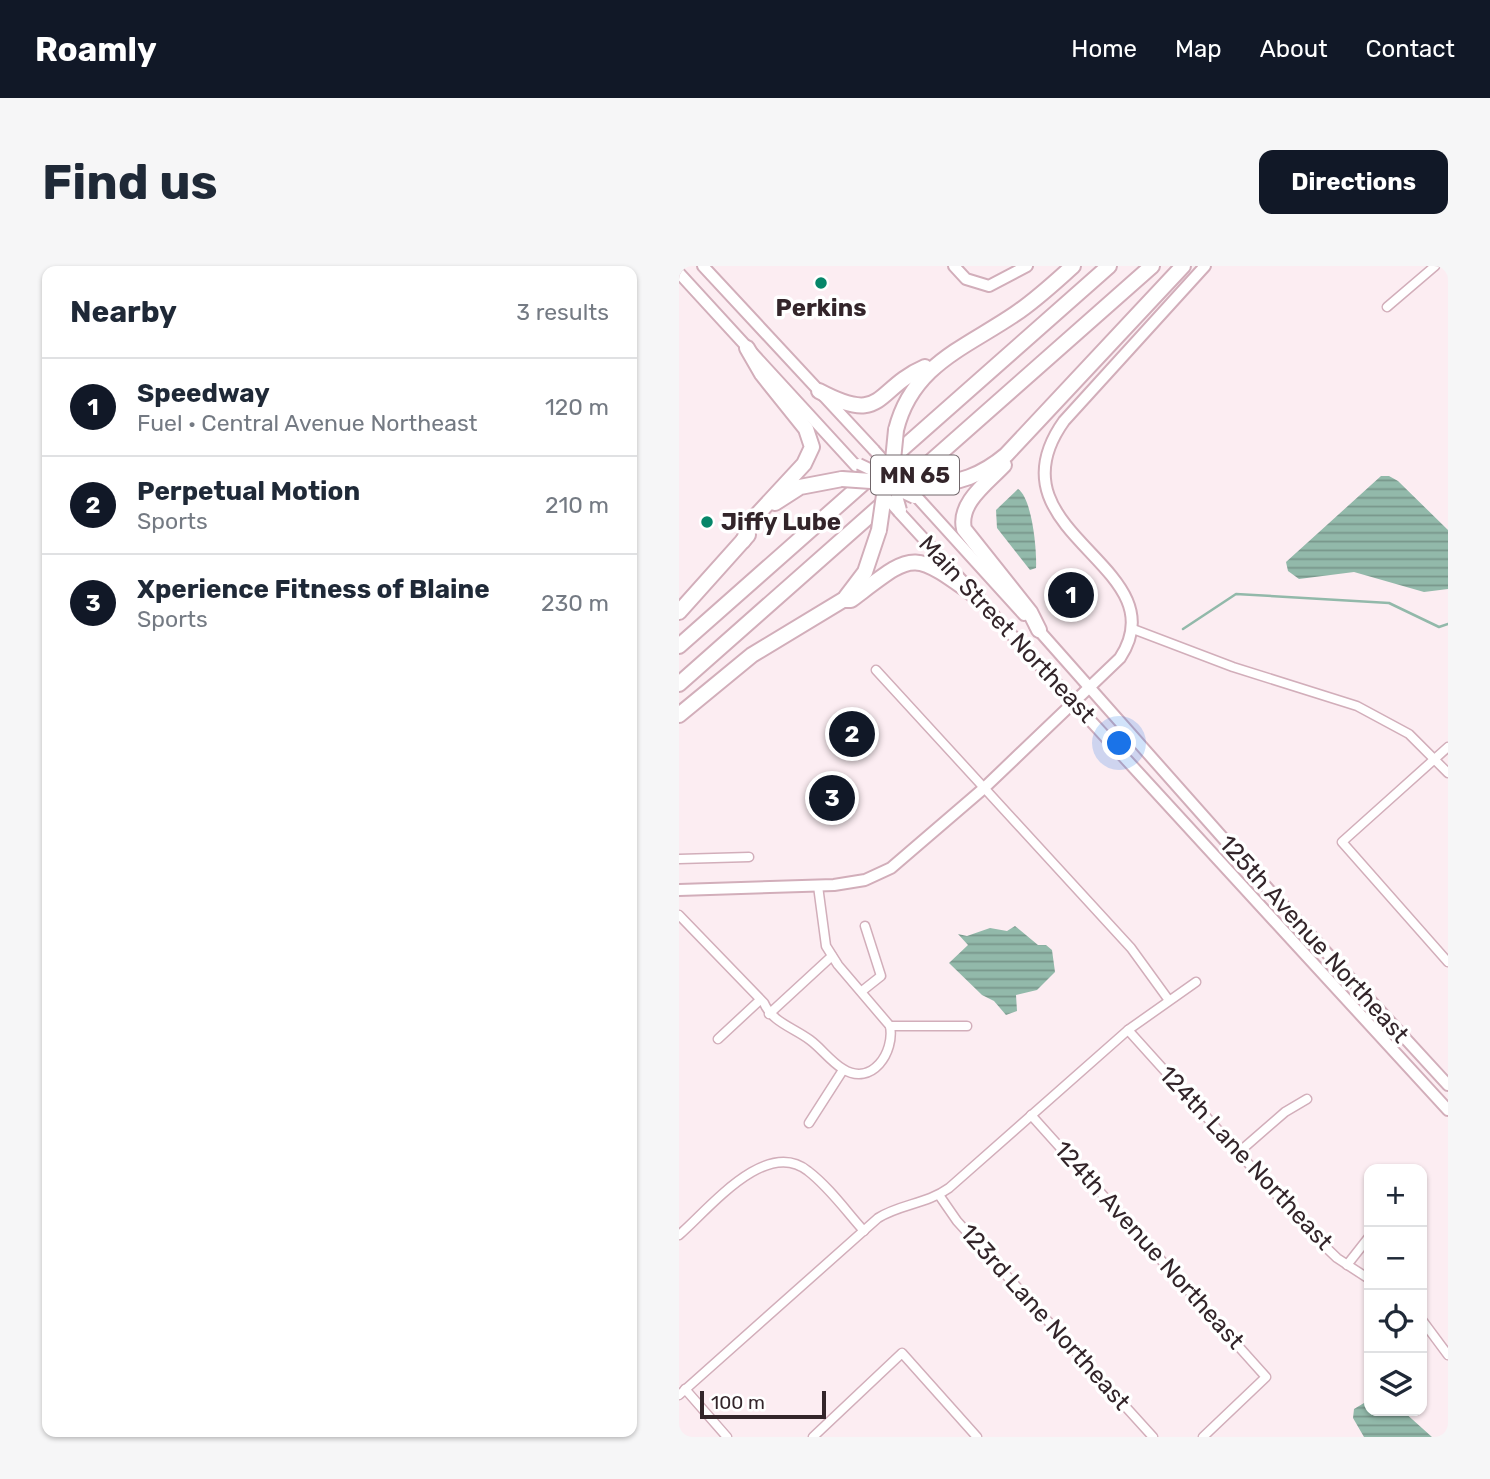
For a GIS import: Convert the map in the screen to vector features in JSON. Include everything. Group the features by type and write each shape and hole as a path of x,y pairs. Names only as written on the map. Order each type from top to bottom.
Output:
{"highway":[{"path":"679,715 752,655 843,600 865,572 879,530 896,430 913,388 933,365 1032,302 1073,266"},
{"name":"MN 65","path":"679,646 1109,266"},
{"name":"MN 65","path":"679,684 1152,266"},
{"path":"679,612 770,509 787,494 813,483 842,479 927,485 952,483 979,474 1006,455 1183,266"},
{"path":"743,541 768,500 804,464 812,443 801,422 762,374 747,348"},
{"path":"819,391 844,404 864,406 881,399 922,368 933,365"},
{"path":"1038,630 1030,612 968,536 962,520 972,499 1010,459 1040,419"},
{"path":"843,600 851,600 901,563 913,561 938,570 977,597"}],"main road":[{"name":"Main Street Northeast","path":"703,266 871,449 901,513 1448,1110"},
{"path":"954,266 966,279 989,286 1027,266"},
{"path":"679,890 818,886 865,880 891,868 983,789 1120,658 1131,641 1132,610 1124,592 1056,513 1046,490 1045,463 1054,435 1064,421 1205,266"},
{"name":"Main Street Northeast","path":"679,273 856,464 917,498 1092,687 1182,791"},
{"name":"125th Avenue Northeast","path":"1182,791 1269,890 1448,1084"}],"street":[{"path":"1387,307 1435,266"},
{"path":"1133,629 1233,667 1357,706 1409,734 1448,773"},
{"path":"876,670 1131,948 1168,999"},
{"path":"1448,747 1342,842 1448,962"},
{"path":"679,859 748,857"},
{"path":"679,915 760,1000 769,1014 811,1040 843,1070 856,1074 874,1070 884,1061 890,1044 890,1026 832,956 824,936 818,886"},
{"path":"862,991 881,976 865,926"},
{"path":"769,1014 832,956"},
{"path":"727,1437 682,1392 864,1231 889,1212 939,1195 1128,1030 1168,999 1196,982"},
{"path":"718,1039 760,1000"},
{"path":"890,1026 967,1026"},
{"name":"124th Lane Northeast","path":"1128,1030 1311,1233 1347,1265 1364,1276"},
{"path":"809,1123 843,1070"},
{"path":"1239,1152 1285,1112 1307,1099"},
{"name":"124th Avenue Northeast","path":"1031,1115 1266,1377 1203,1437"},
{"path":"679,1235 755,1168 781,1160 809,1171 864,1231"},
{"name":"123rd Lane Northeast","path":"939,1195 957,1221 1153,1437"},
{"path":"1347,1265 1364,1243"},
{"path":"1427,1327 1448,1355"},
{"path":"813,1437 902,1353 977,1437"}],"shaded area":[{"path":"1381,476 1389,476 1398,481 1448,530 1448,589 1424,592 1354,572 1299,579 1288,571 1286,562"},
{"path":"1018,489 1027,503 1033,525 1036,568 1030,570 997,528 996,510"},
{"path":"1015,926 1038,945 1046,945 1052,950 1055,972 1037,990 1016,995 1017,1011 1006,1015 994,1001 982,995 949,963 968,945 958,934 967,936 990,928 1007,931"},
{"path":"1364,1403 1364,1416 1409,1416 1432,1437 1364,1437 1353,1418 1354,1409"}],"waterway":[{"path":"1183,629 1236,594 1389,603 1439,627 1448,624"}],"place":[{"name":"Perkins","path":"821,283"},
{"name":"Jiffy Lube","path":"707,522"},
{"name":"Speedway","path":"1071,595"},
{"name":"Perpetual Motion","path":"852,734"},
{"name":"Xperience Fitness of Blaine","path":"832,798"}]}
